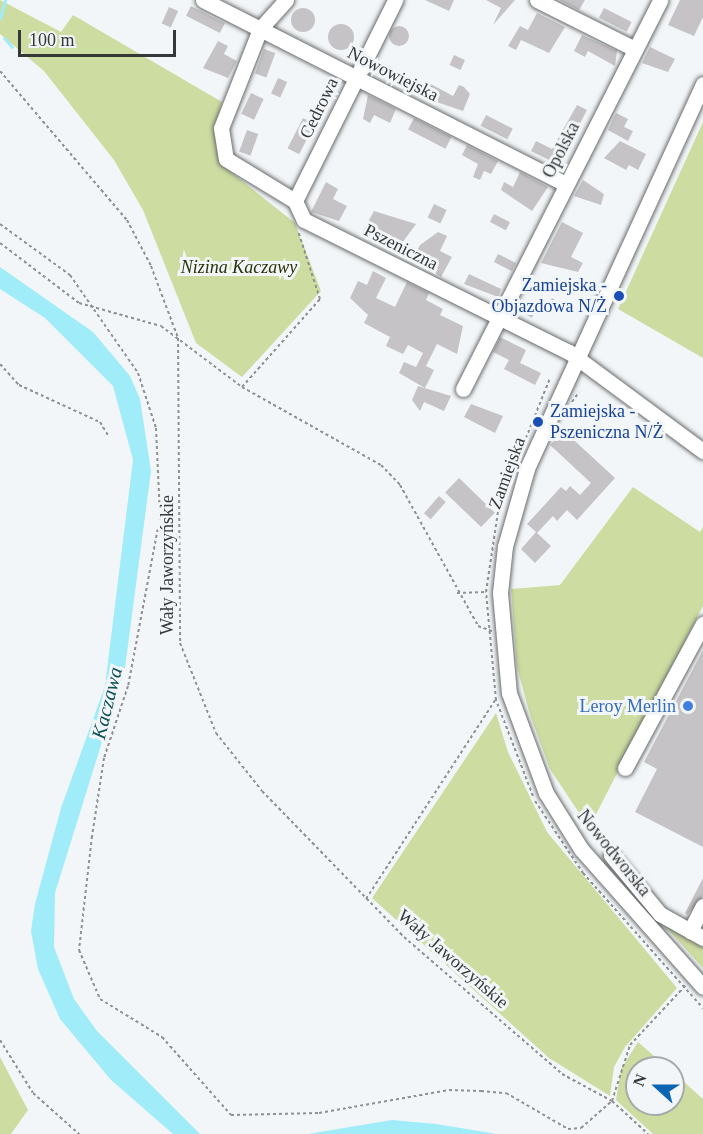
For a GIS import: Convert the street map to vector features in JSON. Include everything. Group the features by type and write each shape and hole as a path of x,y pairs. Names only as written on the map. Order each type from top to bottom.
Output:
{"street":[{"name":"Nowowiejska","path":"203,0 565,184"},
{"path":"286,0 260,29 221,128 226,159 295,201 304,220"},
{"name":"Cedrowa","path":"295,201 395,0"},
{"path":"537,0 635,50"},
{"name":"Opolska","path":"500,318 565,184 660,0"},
{"name":"Zamiejska","path":"502,696 494,631 501,570 511,517 579,358 703,84"},
{"name":"Pszeniczna","path":"304,220 579,358 703,451"},
{"path":"463,389 500,318"},
{"path":"625,768 703,624"},
{"name":"Nowodworska","path":"502,696 536,771 569,832 694,984"},
{"path":"611,855 660,914 696,934 703,906"}],"path":[{"name":"Wały Jaworzyńskie","path":"0,71 126,220 151,266 178,338 180,643 216,734 262,791 366,899 562,1074 612,1101 648,1134"},
{"path":"243,387 318,304 321,291 298,230 304,220"},
{"path":"0,224 70,275 96,306 138,373 156,428 160,517 129,686 104,758 92,836 79,950 100,999 162,1037 231,1114 319,1113 449,1090 481,1091 506,1093 568,1129 581,1128 612,1101 630,1045 694,984"},
{"path":"0,243 79,303 161,326 243,387 381,465 400,485 457,593 494,631"},
{"path":"0,364 19,386 100,422 109,437"},
{"path":"550,378 505,485 486,592 494,631 502,696 514,755 552,832 694,984 703,1008"},
{"path":"160,517 179,540"},
{"path":"457,593 486,592"},
{"path":"366,899 502,696"},
{"path":"0,1040 33,1093 79,1134"}],"green space":[{"name":"Nizina Kaczawy","path":"0,0 61,32 73,15 222,102 215,127 222,165 295,223 321,291 242,377 196,343 143,210 114,160 44,71 0,34"},
{"path":"703,122 703,358 618,309"},
{"path":"633,487 700,532 703,527 703,606 589,828 550,769 530,715 517,667 511,589 560,585"},
{"path":"496,713 508,752 547,832 677,988 625,1047 614,1067 610,1096 549,1058 372,898"},
{"path":"653,913 703,940 703,968"},
{"path":"638,1042 654,1056 629,1056"},
{"path":"0,1057 28,1110 11,1134 0,1134"},
{"path":"625,1063 625,1108 616,1100 621,1069"},
{"path":"685,1083 703,1099 703,1134 653,1134 633,1116 685,1116"}],"water":[{"name":"Kaczawa","path":"0,267 93,332 130,376 140,399 151,471 125,668 55,893 54,947 74,999 97,1031 200,1134 173,1134 111,1080 60,1019 38,969 31,931 35,904 61,808 105,686 133,460 113,386 45,318 0,289"},
{"path":"392,1120 436,1124 497,1134 308,1134"}],"building":[{"path":"425,0 454,0 449,11"},
{"path":"486,0 515,0 493,25 501,8"},
{"path":"559,0 585,0 579,10"},
{"path":"680,0 703,0 703,17 694,36 668,25"},
{"path":"191,6 225,23 220,33 186,16"},
{"path":"169,7 178,11 171,28 162,23"},
{"path":"303,8 311,12 315,20 311,28 303,32 295,28 291,20 295,12"},
{"path":"604,8 632,22 627,32 599,18"},
{"path":"537,13 565,27 549,53 521,40 516,50 508,46 520,26 528,30"},
{"path":"341,24 350,28 354,37 350,46 341,50 332,46 328,37 332,28"},
{"path":"399,26 406,29 409,36 406,43 399,46 392,43 389,36 392,29"},
{"path":"582,35 617,51 615,66 588,51 585,57 574,51"},
{"path":"218,41 228,46 224,54 237,61 228,78 203,68"},
{"path":"650,47 675,59 668,72 642,63"},
{"path":"264,49 275,53 266,78 255,73"},
{"path":"454,55 465,60 460,70 450,65"},
{"path":"383,63 411,78 406,89 377,74"},
{"path":"278,78 287,82 280,98 271,94"},
{"path":"429,83 453,96 459,85 464,87 470,94 463,111 422,97"},
{"path":"251,93 264,99 254,120 241,114"},
{"path":"368,95 396,109 390,123 374,115 370,123 363,119"},
{"path":"577,105 587,110 559,165 531,151 536,141 552,149"},
{"path":"616,113 628,119 624,127 633,131 628,141 608,130"},
{"path":"486,115 513,129 507,139 481,126"},
{"path":"303,118 315,124 299,154 288,148"},
{"path":"414,118 451,137 446,149 408,130"},
{"path":"247,130 258,134 250,156 239,152"},
{"path":"620,141 646,154 638,170 629,165 626,170 604,158"},
{"path":"467,145 498,161 491,174 484,171 480,180 473,177 478,164 462,155"},
{"path":"520,172 548,187 532,211 501,190 504,182 513,187"},
{"path":"583,180 604,194 601,205 574,196"},
{"path":"326,182 338,189 333,199 347,206 339,221 311,212"},
{"path":"434,204 447,210 440,224 428,218"},
{"path":"374,211 416,224 397,250 362,233"},
{"path":"494,214 510,222 506,230 490,222"},
{"path":"562,222 583,233 571,257 583,263 578,272 541,263"},
{"path":"438,232 447,236 440,251 452,257 441,277 413,258 420,245"},
{"path":"498,254 516,263 512,271 494,262"},
{"path":"373,271 386,278 376,298 395,307 407,282 429,293 426,300 443,309 440,315 463,326 457,354 437,344 426,366 434,370 425,388 399,373 404,362 416,367 423,353 408,345 403,354 386,346 390,337 364,323 368,315 350,298 358,281 367,285"},
{"path":"469,274 501,289 498,297 464,284"},
{"path":"552,298 560,303 553,314 545,309"},
{"path":"522,300 537,308 532,318 517,310"},
{"path":"500,337 526,350 520,363 541,373 535,385 504,369 509,360 493,352"},
{"path":"418,386 451,396 444,411 424,402 420,411 412,400"},
{"path":"471,404 503,416 495,433 464,417"},
{"path":"564,431 615,478 577,520 567,510 557,521 553,516 537,533 551,546 535,563 521,549 536,532 527,524 561,487 566,491 570,486 580,495 591,483 550,445"},
{"path":"459,478 495,513 481,527 445,492"},
{"path":"439,496 446,502 431,519 424,513"},
{"name":"Leroy Merlin","path":"703,650 703,847 635,812 657,769 644,762"},
{"path":"703,878 703,896 687,915 685,913"}],"waterway":[{"path":"0,18 5,0"},
{"path":"4,38 12,47"}],"place":[{"name":"Zamiejska - Objazdowa N/Ż","path":"619,296"},
{"name":"Zamiejska - Pszeniczna N/Ż","path":"538,422"},
{"name":"Leroy Merlin","path":"688,706"}]}
